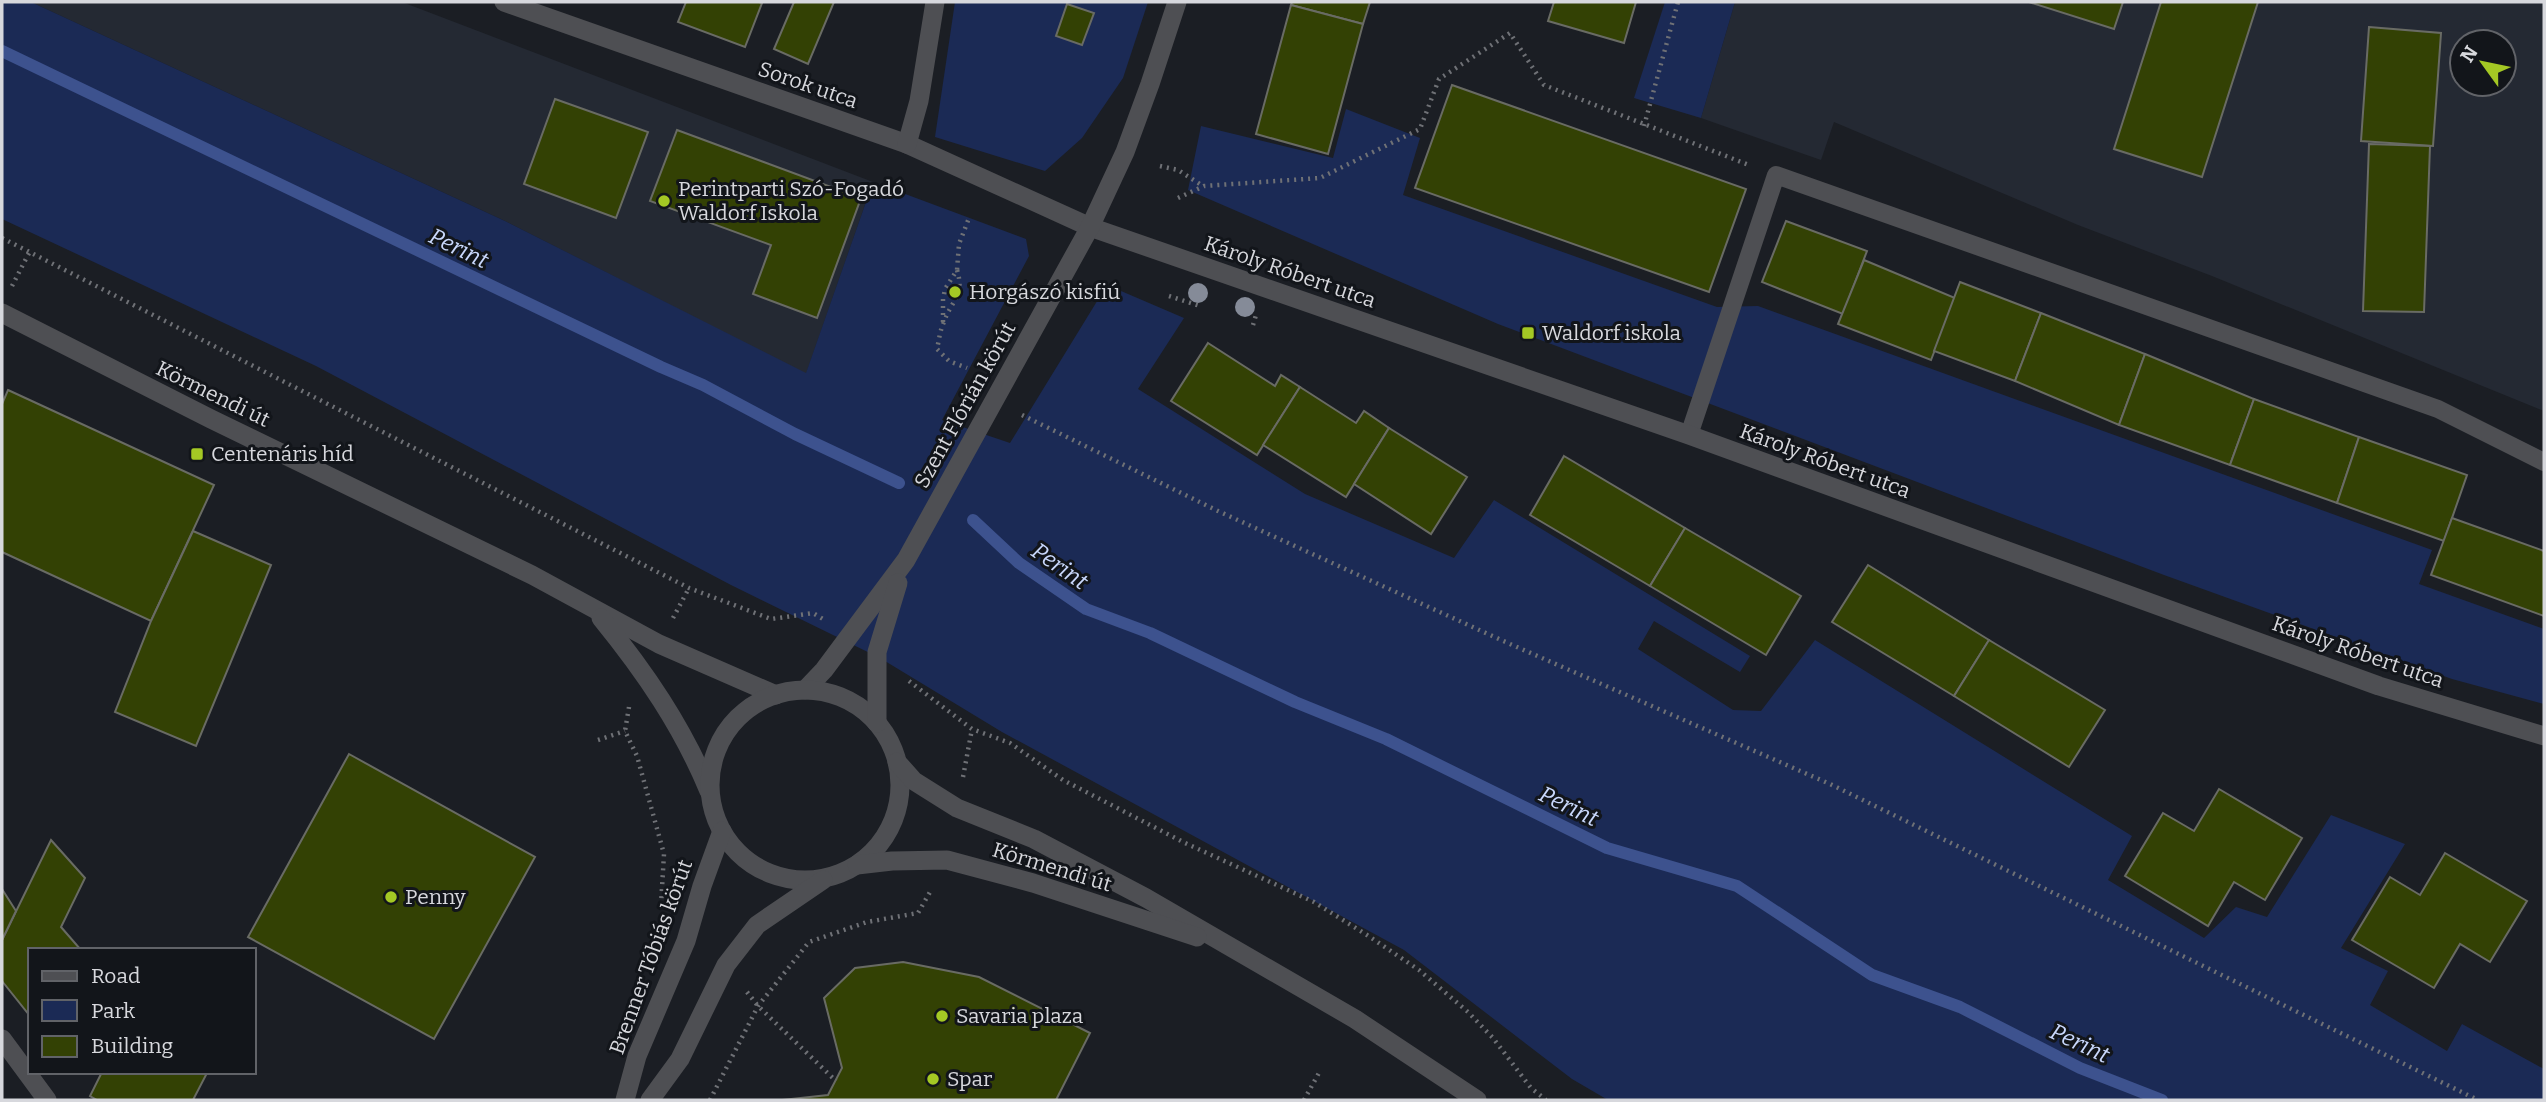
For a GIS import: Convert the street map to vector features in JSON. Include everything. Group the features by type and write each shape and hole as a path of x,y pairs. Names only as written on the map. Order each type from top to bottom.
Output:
{"street":[{"name":"Sorok utca","path":"504,2 907,144 1090,227"},
{"path":"907,144 919,101 934,2"},
{"name":"Szent Flórián körút","path":"805,690 882,605 1090,227 1125,152 1177,2"},
{"name":"Károly Róbert utca","path":"1090,227 1689,435 2379,686 2544,736"},
{"name":"Körmendi út","path":"4,304 211,419 476,546 659,644 776,695"},
{"name":"Szent Flórián körút","path":"877,723 877,652 882,605"},
{"name":"Körmendi út","path":"592,608 643,670 676,723 710,795"},
{"path":"650,1100 680,1059 726,965 757,926 825,878 855,866 879,845 894,818 899,799 897,762 892,747 877,723 843,698 826,692 805,690 776,695 747,710 724,736 714,758 710,795 714,814 730,845 760,869 794,880 825,878"},
{"name":"Körmendi út","path":"897,762 914,781 957,808 1034,839 1146,898 1356,1019 1477,1100"},
{"name":"Brenner Tóbiás körút","path":"625,1100 637,1056 686,941 722,831"},
{"name":"Körmendi út","path":"855,866 892,861 947,860 1033,883 1231,948"},
{"path":"2,1039 47,1100"}],"lane":[{"path":"1689,435 1776,176 2438,409 2544,462"}],"path":[{"path":"1644,126 1678,2"},
{"path":"1178,198 1203,186 1320,178 1420,129 1438,79 1510,33 1544,85 1776,176"},
{"path":"1160,166 1178,170 1203,186"},
{"path":"943,323 960,292 961,283 957,270 959,244 969,218"},
{"path":"2,238 689,588 659,644"},
{"path":"4,304 29,253"},
{"path":"957,270 945,289 943,323 937,349 949,361 967,368"},
{"path":"1168,296 1200,306"},
{"path":"993,400 1044,428 1218,511 1510,644 1830,784 2478,1100"},
{"path":"643,670 627,713 625,731 637,757 664,854 662,916"},
{"path":"972,729 1010,743 1063,780 1185,843 1314,902 1367,935 1419,970 1468,1013 1493,1038 1531,1088 1546,1100"},
{"path":"598,740 625,731"},
{"path":"710,1100 758,1006 809,942 867,922 918,913"},
{"path":"758,1006 835,1081"},
{"path":"1304,1100 1320,1071"}],"shaded area":[{"name":"Perintparti Szó-Fogadó Waldorf Iskola","path":"31,2 402,2 873,182 806,374 505,221"},
{"path":"1735,2 2544,2 2544,411 2212,276 2078,225 1834,122 1821,160 1701,118"}],"green space":[{"path":"2,2 31,2 505,221 806,373 873,182 1026,239 1029,256 942,420 1010,443 1107,285 1184,318 1138,389 1305,494 1454,558 1494,500 1750,656 1740,672 1654,621 1638,649 1733,710 1761,711 1815,640 2132,836 2108,880 2204,938 2236,907 2267,917 2331,815 2405,844 2341,948 2388,971 2370,1005 2447,1051 2462,1024 2544,1069 2544,1100 1608,1100 1572,1079 1404,950 1002,732 880,658 731,585 316,366 2,219"},
{"path":"955,2 1148,2 1123,78 1082,138 1045,171 935,137"},
{"path":"1665,2 1735,2 1701,118 1634,98"},
{"path":"1346,109 1420,138 1403,195 1717,307 1758,306 2432,550 2419,584 2544,629 2544,704 2452,679 2164,575 1498,324 1188,190 1201,126 1333,158"}],"building":[{"path":"686,2 762,3 745,47 678,22"},
{"path":"794,2 834,2 808,64 774,49"},
{"path":"1292,2 1370,2 1363,24 1291,5"},
{"path":"1554,2 1636,2 1624,43 1548,21"},
{"path":"2029,2 2123,2 2114,29"},
{"path":"2161,2 2258,2 2202,177 2114,149"},
{"path":"1067,4 1094,13 1082,45 1056,36"},
{"path":"1291,5 1363,24 1328,154 1256,134"},
{"path":"2369,27 2441,33 2433,146 2361,141"},
{"path":"1452,85 1746,189 1709,292 1415,188"},
{"path":"555,99 648,132 616,218 524,184"},
{"path":"677,130 861,198 817,318 753,294 771,245 650,201"},
{"path":"2369,144 2430,146 2424,312 2363,311"},
{"path":"1786,221 1867,251 1843,314 1762,282"},
{"path":"1864,260 1955,298 1931,360 1838,324"},
{"path":"1960,282 2041,313 2015,381 1934,351"},
{"path":"2041,313 2145,354 2119,425 2015,381"},
{"path":"1208,343 1275,386 1281,375 1300,387 1257,455 1171,401"},
{"path":"2145,354 2254,399 2230,465 2119,425"},
{"path":"1300,387 1356,423 1364,411 1389,428 1346,497 1263,445"},
{"path":"8,390 214,485 151,621 2,552 2,404"},
{"path":"2254,399 2359,437 2337,503 2230,465"},
{"path":"1389,428 1467,477 1431,534 1354,484"},
{"path":"2359,437 2467,475 2444,541 2337,503"},
{"path":"1564,456 1685,528 1650,586 1530,515"},
{"path":"2452,518 2544,551 2544,616 2431,575"},
{"path":"1685,528 1801,596 1766,655 1650,586"},
{"path":"193,531 271,565 196,746 115,712 151,621"},
{"path":"1868,565 1989,640 1954,696 1832,622"},
{"path":"1989,640 2105,710 2069,767 1954,696"},
{"name":"Penny","path":"349,754 535,857 434,1039 248,937"},
{"path":"2219,789 2302,838 2265,900 2234,882 2208,926 2125,876 2163,813 2194,831"},
{"path":"51,840 85,878 61,927 79,948 28,948 28,1014 2,981 2,940"},
{"path":"2445,853 2527,901 2490,962 2460,944 2434,988 2352,940 2390,877 2420,895"},
{"path":"2,889 16,911 2,940"},
{"name":"Savaria plaza","path":"903,962 979,977 1090,1033 1056,1100 782,1100 828,1095 842,1068 824,998 855,968"},
{"path":"101,1074 206,1074 193,1100 97,1100 90,1096"}],"waterway":[{"name":"Perint","path":"2,51 703,385 795,434 899,483"},
{"name":"Perint","path":"973,520 1019,563 1086,609 1150,633 1295,702 1386,739 1607,848 1737,886 1872,975 1960,1007 2080,1068 2162,1100"}],"place":[{"name":"Perintparti Szó-Fogadó Waldorf Iskola","path":"664,201"},
{"name":"Horgászó kisfiú","path":"955,292"},
{"name":"Waldorf iskola","path":"1528,333"},
{"name":"Centenáris híd","path":"197,454"},
{"name":"Penny","path":"391,897"},
{"name":"Savaria plaza","path":"942,1016"},
{"name":"Spar","path":"933,1079"}]}
